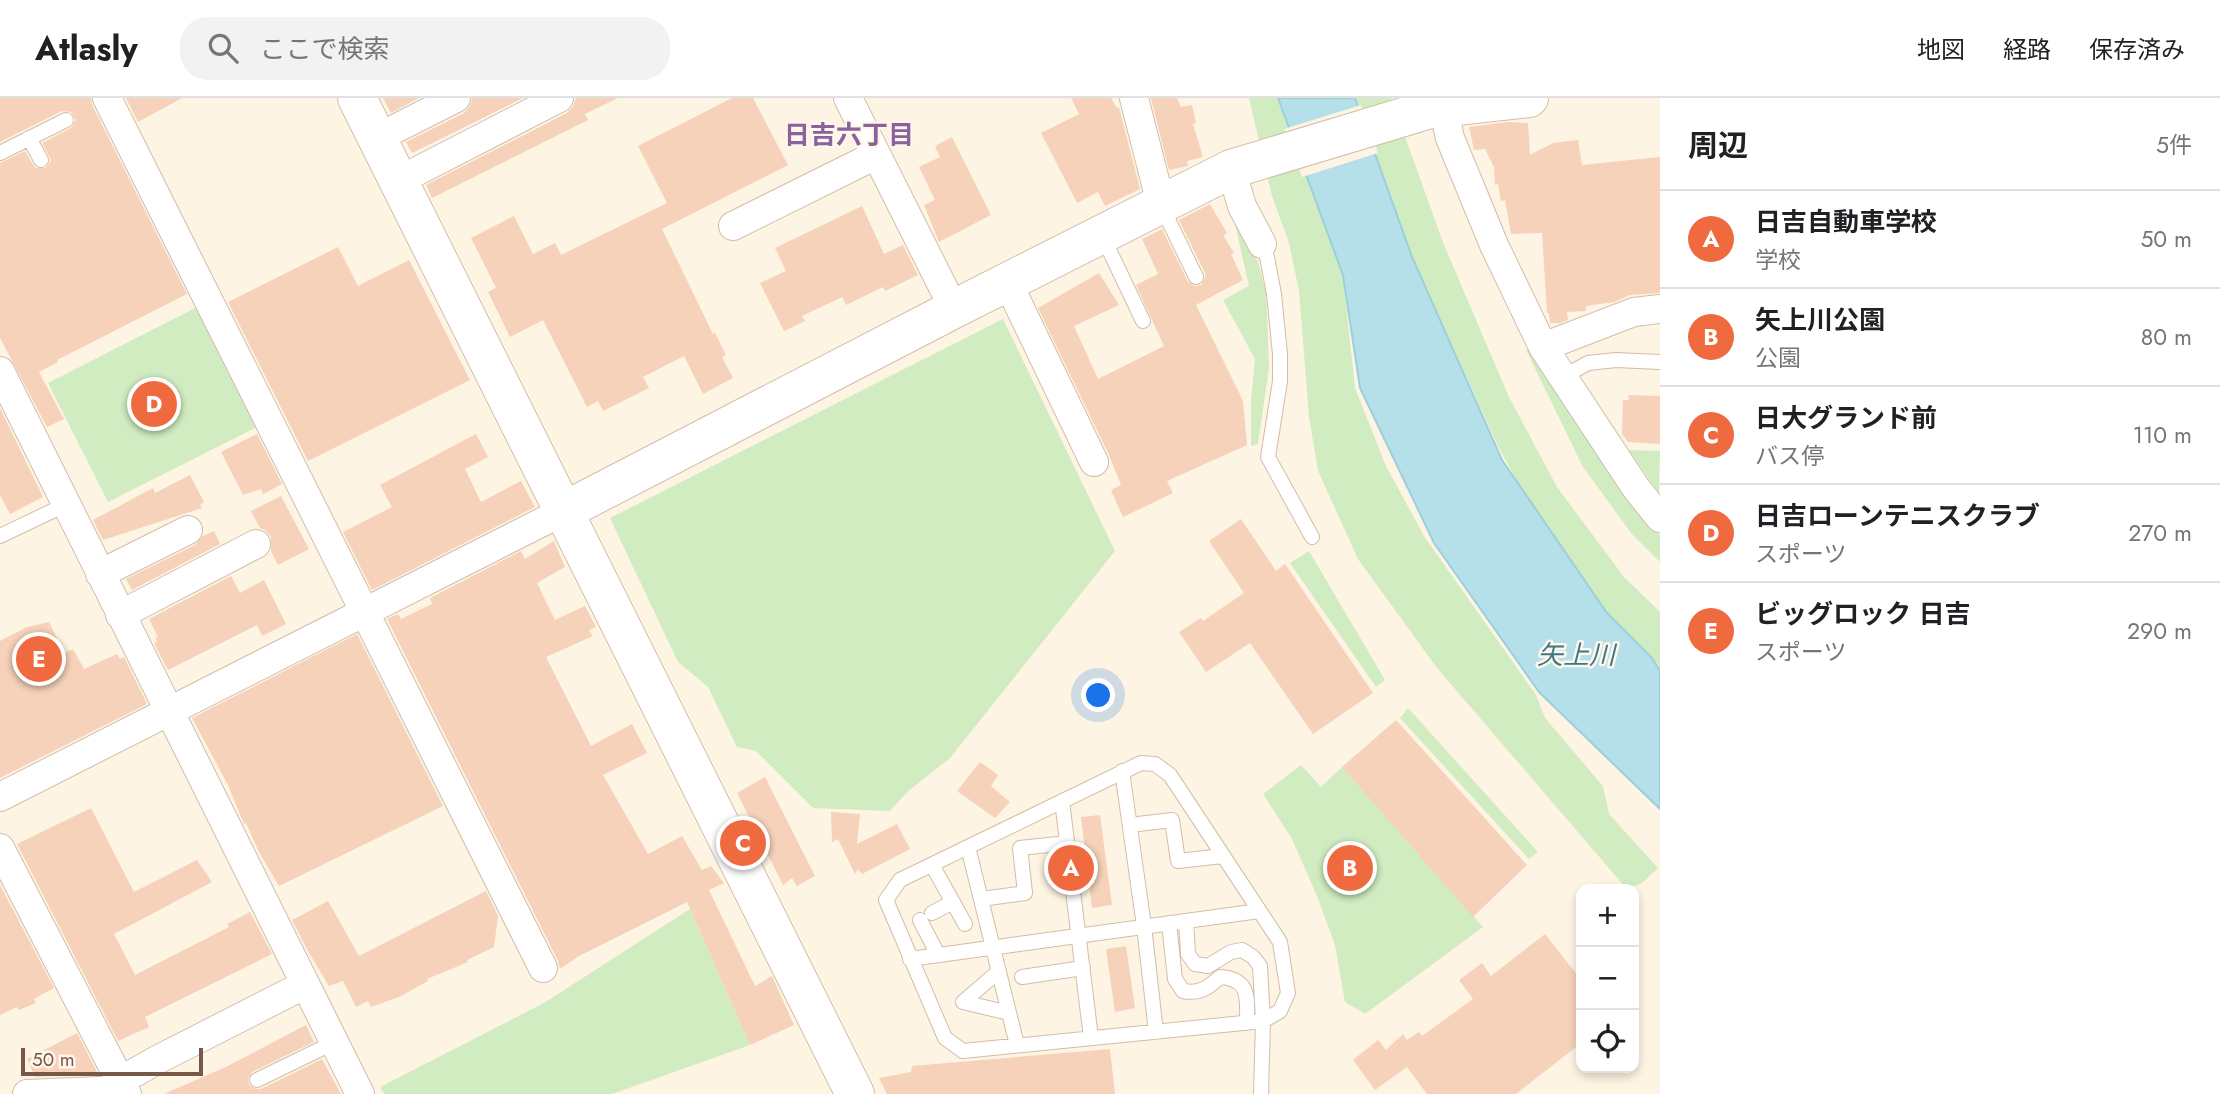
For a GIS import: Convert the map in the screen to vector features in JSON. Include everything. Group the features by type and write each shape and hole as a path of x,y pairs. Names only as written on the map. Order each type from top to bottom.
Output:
{"street":[{"path":"107,98 543,968"},
{"path":"357,98 855,1094"},
{"path":"377,138 456,98"},
{"path":"398,181 559,98"},
{"path":"848,98 954,309"},
{"path":"1134,98 1161,204"},
{"path":"0,797 365,614 954,309 1236,167 1445,105 1530,98"},
{"path":"1445,105 1451,138 1494,245 1543,347 1636,488 1660,518"},
{"path":"733,226 876,155"},
{"path":"1236,167 1242,206 1262,244"},
{"path":"1008,283 1094,462"},
{"path":"1543,347 1634,312 1660,309"},
{"path":"0,371 360,1094"},
{"path":"100,574 188,530"},
{"path":"120,615 248,556"},
{"path":"0,848 124,1088"},
{"path":"27,1094 124,1088 156,1060 304,985"}],"lane":[{"path":"0,153 65,120"},
{"path":"29,138 41,160"},
{"path":"1161,204 1196,277"},
{"path":"1101,234 1143,321"},
{"path":"1262,244 1274,294 1280,354 1280,381 1268,457 1312,537"},
{"path":"1563,377 1588,363 1616,360 1660,362"},
{"path":"0,536 67,504"},
{"path":"1017,1045 1156,1032 1263,1021 1280,1011 1288,993 1280,942 1170,775 1155,764 1141,763 900,880 887,900 945,1038 963,1051 1017,1045 1263,1021"},
{"path":"1122,771 1156,1032"},
{"path":"1062,801 1091,1038"},
{"path":"1130,825 1172,820 1178,861 1223,856"},
{"path":"981,898 1024,892 1020,848 1067,844"},
{"path":"968,847 1017,1045"},
{"path":"932,865 965,924"},
{"path":"939,955 926,917 953,902"},
{"path":"910,959 1259,911"},
{"path":"1186,921 1188,954 1195,964 1208,966 1231,952 1242,950 1260,966 1263,1021 1261,1094"},
{"path":"1170,923 1175,979 1183,991 1195,993 1208,988 1220,977 1233,978 1243,986 1247,995 1247,1023"},
{"path":"1022,978 1083,968"},
{"path":"999,971 963,1002 1009,1013"},
{"path":"257,1080 333,1043"}],"green space":[{"path":"1249,98 1277,98 1343,275 1355,388 1386,466 1424,536 1536,695 1545,718 1603,786 1609,814 1658,868 1641,884 1623,884 1437,668 1358,559 1318,471 1309,417 1299,291 1289,243 1272,196"},
{"path":"1355,98 1391,98 1444,245 1509,397 1557,487 1624,577 1660,612 1660,671 1651,658 1607,613 1541,526 1499,448 1412,257"},
{"path":"1234,220 1258,262 1266,292 1269,368 1258,444 1251,446 1251,400 1255,359 1223,300 1249,286"},
{"path":"201,305 261,425 108,502 48,383"},
{"path":"1003,319 1115,551 950,758 907,792 890,811 813,808 756,751 737,747 708,687 678,662 610,518"},
{"path":"1531,348 1651,527 1660,535 1660,562 1631,533 1583,467 1526,350"},
{"path":"1629,450 1660,451 1659,494"},
{"path":"1309,551 1385,680 1376,687 1290,563"},
{"path":"1408,708 1538,852 1529,859 1400,718"},
{"path":"1301,765 1321,787 1342,767 1483,927 1365,1014 1345,1002 1335,945 1317,896 1292,839 1263,794"},
{"path":"690,909 750,1045 612,1094 384,1094 380,1087 544,1003"}],"water":[{"name":"矢上川","path":"1278,98 1355,98 1412,257 1502,460 1607,613 1652,658 1660,671 1660,809 1539,692 1434,543 1360,388 1343,275"}],"pier":[{"path":"1361,105 1378,153 1302,177 1284,129"}],"building":[{"path":"0,98 91,98 92,105 187,294 57,360 58,362 39,372 64,419 47,427 0,338 0,163 25,151 35,168 46,168 51,160 42,143 71,128 76,120 71,112 62,111 0,142"},
{"path":"126,98 182,98 138,122"},
{"path":"383,98 419,98 391,113"},
{"path":"472,98 523,98 412,153 406,142 464,113"},
{"path":"576,98 618,98 585,114 588,120 432,198 426,185 567,113"},
{"path":"732,98 753,98 788,165 662,229 726,355 722,357 733,378 703,394 684,356 643,377 649,388 603,411 598,401 587,407 543,320 510,337 488,292 496,288 471,238 514,216 533,254 555,243 561,255 667,203 638,146"},
{"path":"1071,98 1111,98 1117,108 1119,107 1140,189 1105,206 1098,192 1077,203 1041,133 1079,114"},
{"path":"1151,98 1177,98 1181,107 1192,105 1196,123 1193,124 1203,157 1187,161 1188,166 1169,170"},
{"path":"1508,122 1528,123 1530,155 1553,143 1578,140 1582,165 1660,157 1660,293 1630,295 1614,302 1586,306 1586,311 1567,312 1568,320 1550,323 1547,313 1542,233 1511,234 1505,200 1501,201 1498,184 1495,185 1494,167 1485,149 1474,150 1469,127"},
{"path":"952,137 991,215 939,242 924,205 935,200 919,167 940,157 935,146"},
{"path":"1210,204 1227,233 1223,235 1234,253 1231,254 1243,280 1196,305 1243,401 1247,445 1167,481 1173,493 1123,517 1111,490 1121,485 1109,455 1038,308 1099,273 1119,305 1074,326 1098,379 1164,346 1136,285 1158,274 1142,239 1162,229 1188,282 1195,286 1201,285 1205,273 1179,220"},
{"path":"862,206 884,254 903,245 918,275 885,291 883,287 846,305 842,297 802,316 805,321 784,331 760,283 786,271 775,248"},
{"path":"338,247 358,286 409,260 470,380 308,461 228,302"},
{"path":"1628,395 1660,396 1660,444 1628,442 1622,434 1623,400 1629,400"},
{"path":"0,408 43,497 10,514 0,495"},
{"path":"257,434 282,484 263,494 261,489 243,495 221,452"},
{"path":"476,434 488,457 465,469 481,502 521,481 535,507 372,590 343,532 392,507 380,485"},
{"path":"190,475 204,502 200,505 202,508 103,540 93,520 153,488 155,493"},
{"path":"281,496 309,549 278,565 271,551 271,537 260,528 251,511"},
{"path":"1241,519 1276,571 1285,564 1373,693 1313,734 1250,643 1206,672 1179,632 1201,618 1203,621 1244,593 1209,541"},
{"path":"214,531 220,544 132,590 126,579 195,545 203,536"},
{"path":"554,541 565,567 537,583 555,620 585,606 596,627 589,630 593,636 546,657 591,746 632,724 647,753 603,775 648,854 682,836 702,870 711,866 724,883 709,890 755,986 772,976 794,1025 750,1045 687,902 579,956 560,969 387,619 398,614 401,619 432,604 430,598 521,551 525,559"},
{"path":"231,576 240,593 264,580 286,624 262,636 257,625 168,670 154,643 158,637 149,619"},
{"path":"49,622 64,653 73,649 84,669 117,654 120,659 124,657 147,704 0,778 0,641 27,627"},
{"path":"357,634 443,806 279,886 246,823 244,824 228,785 192,718"},
{"path":"1396,720 1527,865 1473,917 1342,767"},
{"path":"980,762 998,775 991,786 1010,802 995,818 957,791"},
{"path":"765,777 815,876 797,886 792,878 783,885 737,793"},
{"path":"91,808 134,892 197,860 212,882 114,934 135,975 229,927 227,924 250,912 272,954 145,1017 149,1027 118,1041 17,844"},
{"path":"831,812 860,814 857,844 897,824 910,849 862,874 858,869 855,874 838,839 832,842"},
{"path":"1100,815 1112,905 1092,908 1081,817"},
{"path":"0,885 54,988 34,999 36,1003 19,1010 17,1007 0,1015"},
{"path":"486,891 498,916 494,947 467,960 468,962 427,979 428,981 399,997 371,1007 368,1001 356,1007 343,981 329,986 292,920 328,901 359,956"},
{"path":"1545,934 1576,974 1576,1047 1516,1094 1427,1094 1407,1067 1375,1090 1353,1060 1378,1040 1386,1050 1403,1034 1407,1040 1419,1032 1422,1036 1473,999 1459,980 1482,963 1491,976"},
{"path":"1126,946 1135,1008 1115,1012 1106,949"},
{"path":"306,1025 314,1042 252,1072 248,1079 249,1085 261,1089 322,1059 341,1094 164,1094 228,1066"},
{"path":"77,1033 98,1074 35,1077 27,1059"},
{"path":"1110,1049 1115,1094 887,1094 879,1078 911,1072 912,1066"}],"place":[{"name":"日吉ローンテニスクラブ","path":"154,404"},
{"name":"ビッグロック 日吉","path":"39,659"},
{"name":"日大グランド前","path":"743,843"},
{"name":"日吉自動車学校","path":"1071,868"},
{"name":"矢上川公園","path":"1350,868"}],"district":[{"name":"日吉六丁目","path":"849,135"}]}
